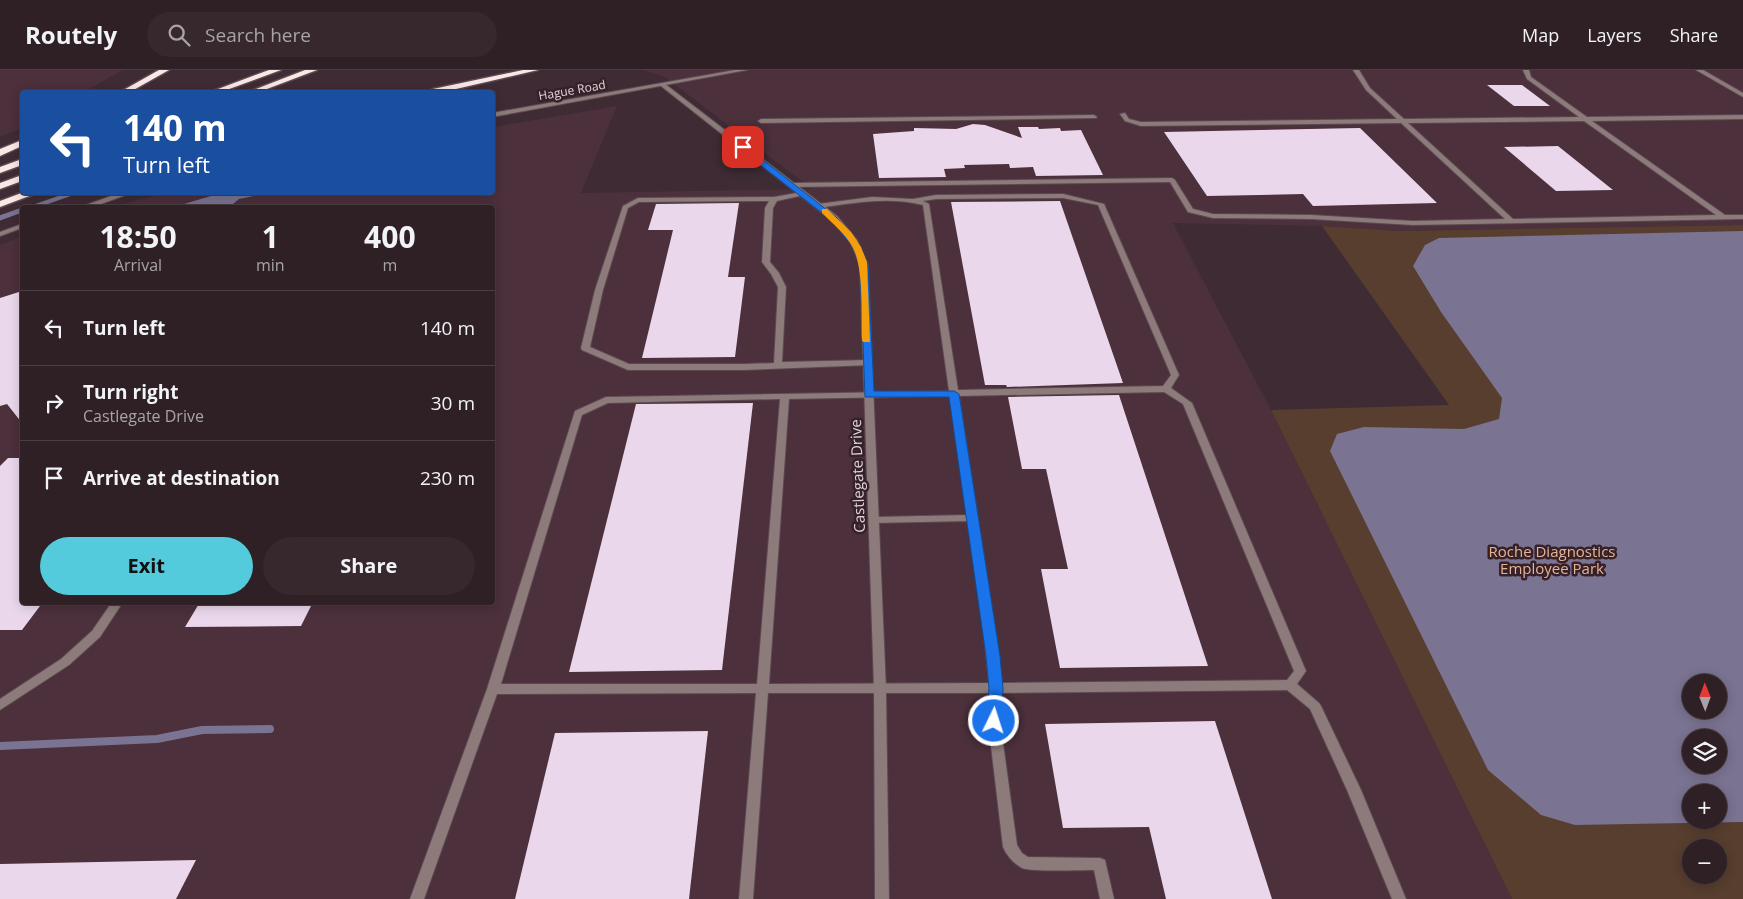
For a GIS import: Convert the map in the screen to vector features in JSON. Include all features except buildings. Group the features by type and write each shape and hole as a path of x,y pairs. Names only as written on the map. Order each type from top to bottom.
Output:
{"highway":[{"path":"128,90 165,70"},
{"path":"220,90 276,70"},
{"path":"258,90 313,70"},
{"path":"442,90 534,70"},
{"path":"0,154 20,145"},
{"path":"0,170 20,163"},
{"path":"0,186 20,179"},
{"path":"0,204 26,195"}],"street":[{"name":"Hague Road","path":"495,114 744,70"},
{"path":"1356,70 1368,88 1510,220"},
{"path":"1526,70 1533,82 1723,217"},
{"path":"1699,70 1743,95"},
{"name":"Castlegate Drive","path":"663,85 834,218 857,247 863,262 880,689 882,899"},
{"path":"1123,114 1127,120 1141,124 1743,117"},
{"path":"761,121 1094,117"},
{"path":"791,185 1172,180 1190,211 1213,216 1311,217 1413,223 1743,217"},
{"path":"802,194 774,199 638,200 625,207 599,290 585,348 628,366 744,368 778,365 868,363"},
{"path":"90,205 122,195"},
{"path":"818,206 850,201 915,200 936,197 1063,196 1101,204 1175,375 1166,389"},
{"path":"774,199 769,208 766,262 776,273 782,287 778,365"},
{"path":"915,200 926,204 973,518 996,688 994,721 1010,848 1017,857 1026,863 1038,865 1100,864 1107,899"},
{"path":"0,234 20,227"},
{"path":"417,899 494,689 578,413 606,400 1166,389 1187,403 1300,671 1290,685"},
{"path":"746,899 784,396"},
{"path":"874,520 973,518"},
{"path":"0,704 65,662 96,634 116,605"},
{"path":"494,689 880,689 1290,685 1315,706 1354,790 1399,899"}],"shaded area":[{"path":"0,70 123,70 87,90 20,90 20,129 0,137"},
{"path":"643,70 1743,70 1743,225 1398,231 1322,226 1173,223 1271,410 1512,899 0,899 0,245 20,237 20,605 495,605 495,205 119,205 158,195 495,195 495,127 617,106 581,193 812,189 665,77"},
{"path":"214,195 259,195 239,199 229,205 181,205"},
{"name":"Roche Diagnostics Employee Park","path":"1743,231 1743,822 1727,822 1727,784 1682,784 1682,823 1575,825 1541,815 1488,770 1330,451 1337,434 1364,427 1464,429 1499,419 1502,398 1441,312 1413,266 1425,245 1439,238"}],"green space":[{"name":"Roche Diagnostics Employee Park","path":"1743,225 1743,899 1512,899 1271,410 1449,405 1322,226 1398,231"}],"waterway":[{"path":"39,205 67,195"},
{"path":"0,218 20,211"},
{"path":"0,746 157,739 202,730 270,729"}],"slow traffic":[{"path":"825,211 848,234 857,247 864,265 867,340"}],"route":[{"path":"743,147 834,218 857,247 864,265 869,394 954,394 993,656 996,688 994,721"}]}
